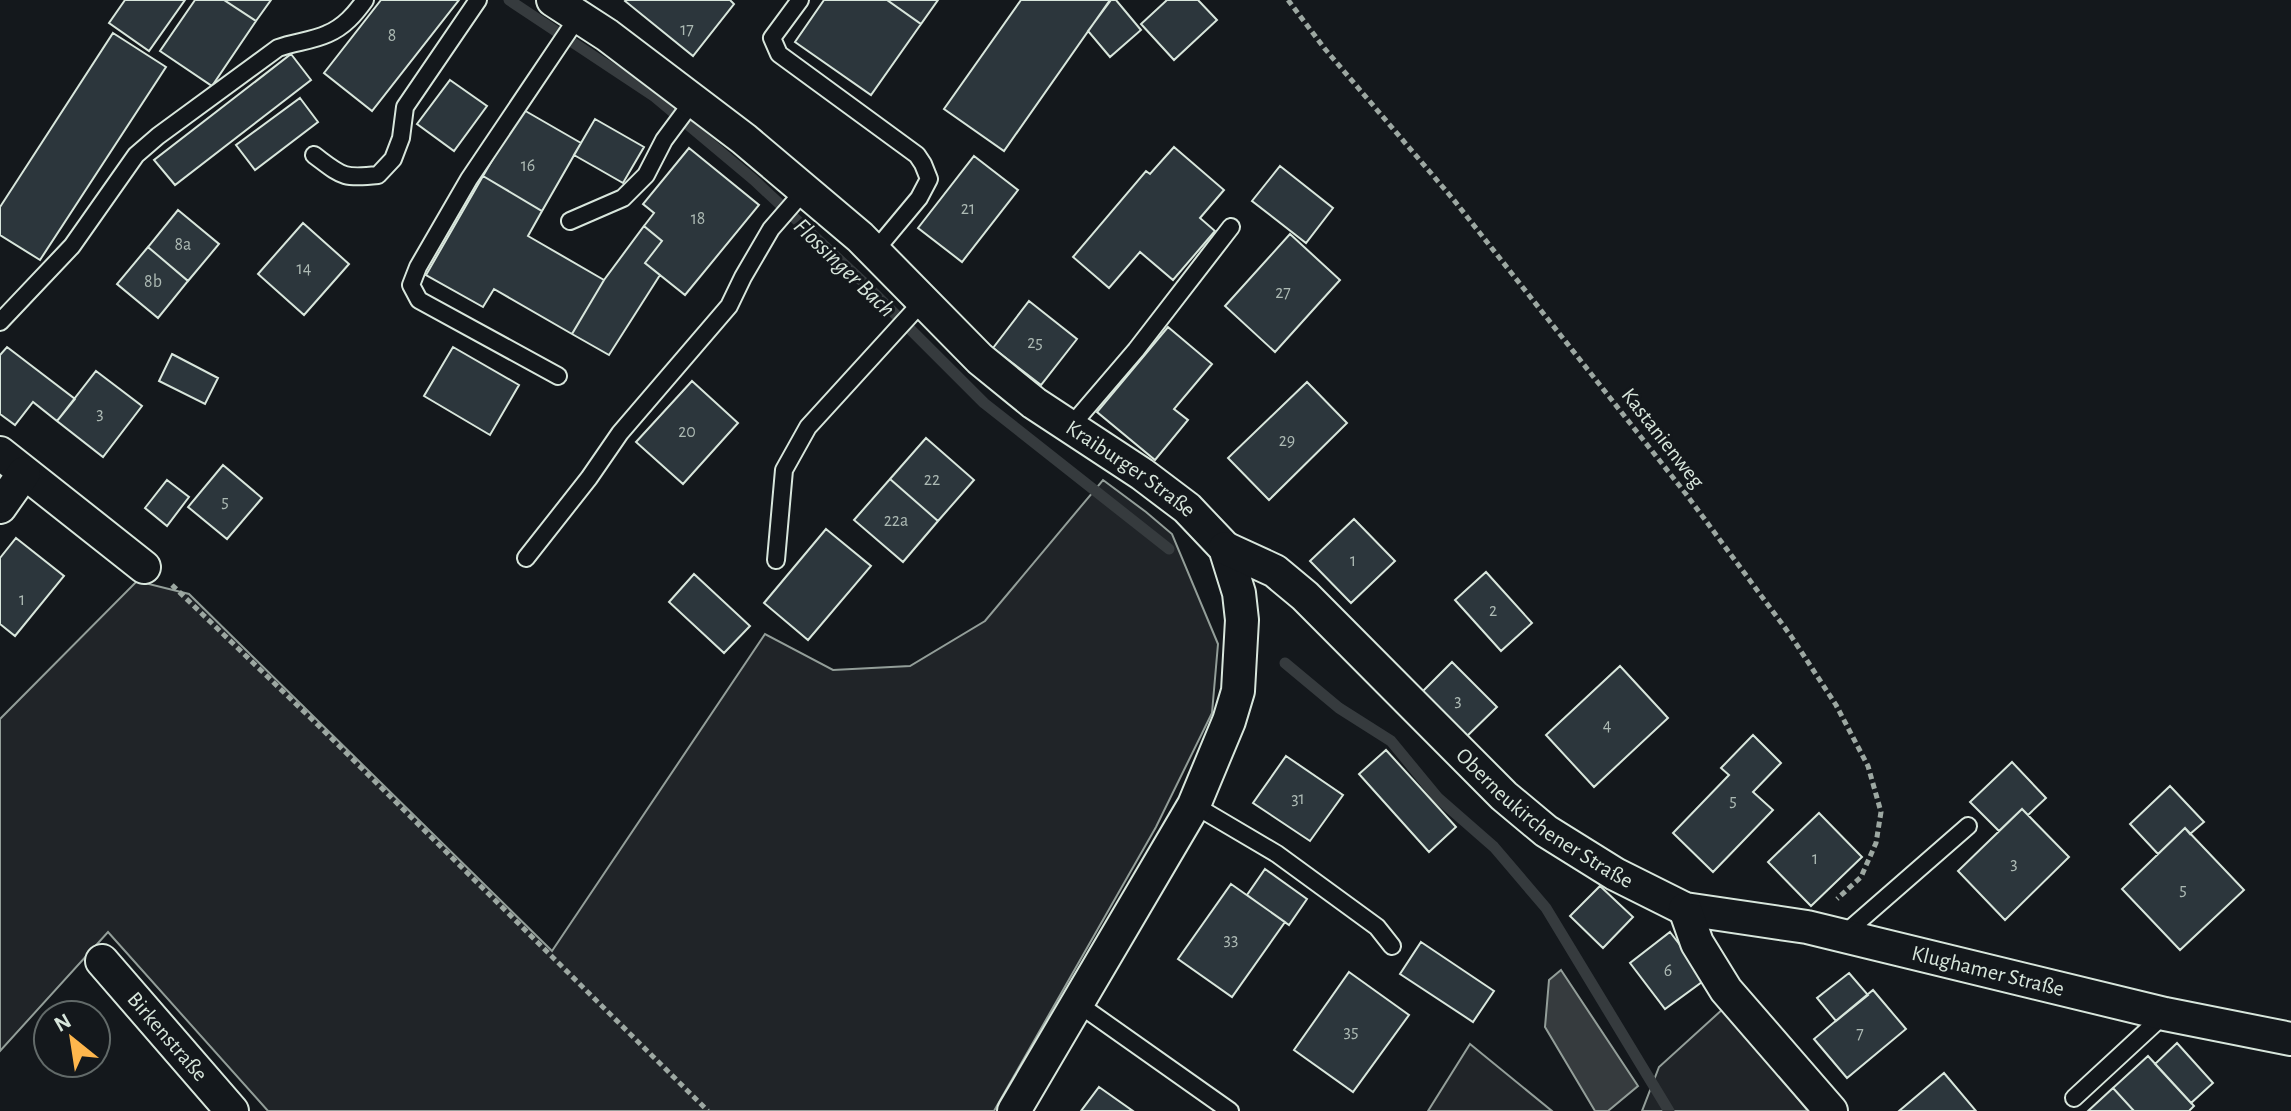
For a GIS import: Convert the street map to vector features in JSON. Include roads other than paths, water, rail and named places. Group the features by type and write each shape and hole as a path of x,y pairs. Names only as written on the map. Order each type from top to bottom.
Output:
{"street":[{"name":"Kraiburger Straße","path":"567,14 607,35 691,104 744,139 802,194 860,237 919,306 980,359 1034,403 1142,474 1187,508 1225,548 1239,593 1241,662 1238,691 1229,721 1194,805 1014,1111"},
{"path":"0,507 12,463 144,567"},
{"name":"Oberneukirchener Straße","path":"1225,548 1275,571 1305,596 1504,796 1546,831 1615,874 1685,909"},
{"path":"1685,909 1697,943 1726,990 1831,1111"},
{"name":"Klughamer Straße","path":"1685,909 1807,927 2165,1014 2291,1039"},
{"name":"Birkenstraße","path":"102,961 232,1111"}],"lane":[{"path":"0,322 72,246 136,155 278,48 325,35 352,17 365,0"},
{"path":"800,0 772,38 779,54 917,155 929,179 919,198 874,252"},
{"path":"314,155 341,176 378,175 393,159 397,149 405,107 477,2"},
{"path":"558,376 419,300 411,285 418,267 469,179 553,55 567,14"},
{"path":"570,221 623,198 646,175 664,140 691,104"},
{"path":"526,558 620,433 729,306 771,229 802,194"},
{"path":"1070,427 1136,350 1231,227"},
{"path":"776,560 784,470 808,427 919,306"},
{"path":"1194,805 1277,854 1377,927 1392,946"},
{"path":"1843,935 1968,826"},
{"path":"1077,1003 1230,1111"},
{"path":"2074,1098 2165,1014"}],"waterway":[{"name":"Flossinger Bach","path":"509,0 655,97 754,180 862,281 984,403 1169,549"},
{"path":"1285,663 1339,708 1391,741 1438,798 1494,847 1546,908 1669,1111"}]}
